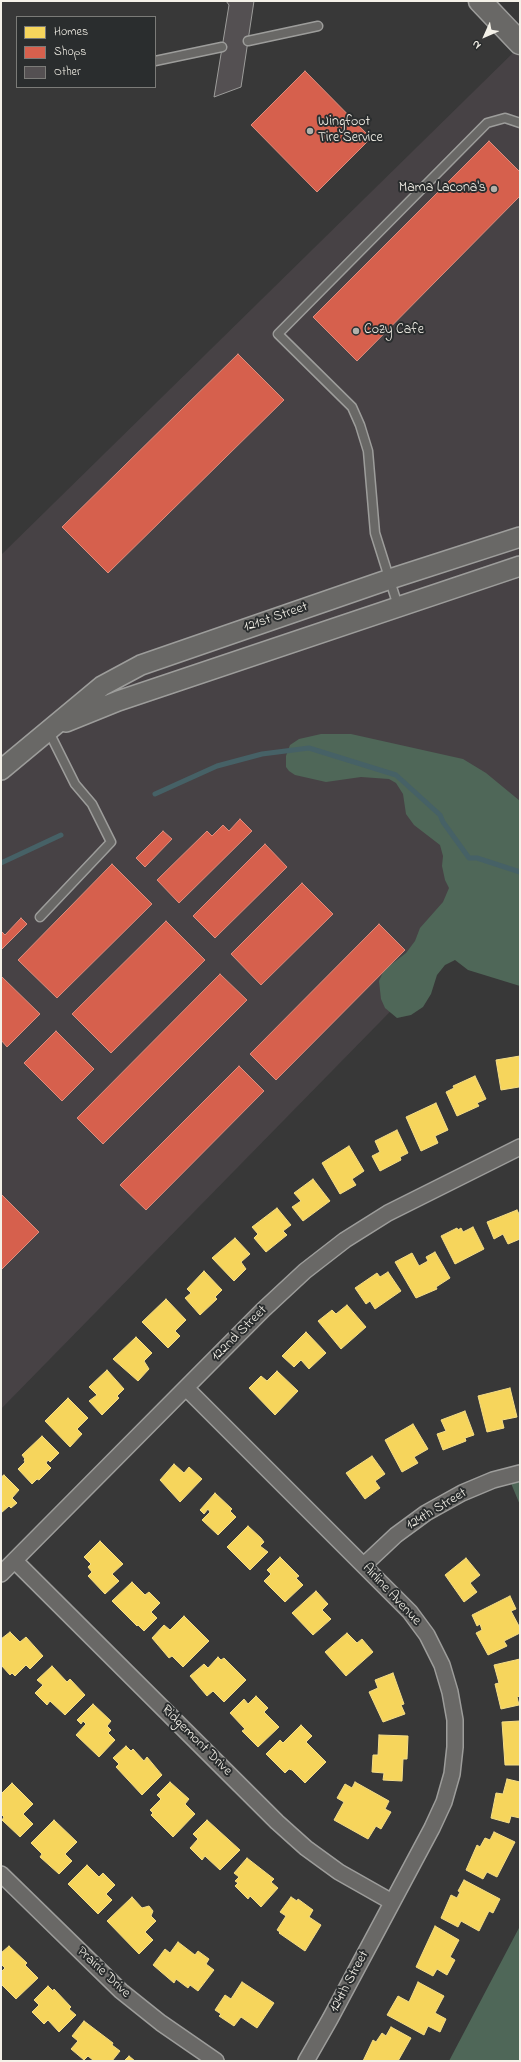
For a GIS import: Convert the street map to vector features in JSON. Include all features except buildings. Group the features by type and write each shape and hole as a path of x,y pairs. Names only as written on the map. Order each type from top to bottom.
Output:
{"main road":[{"path":"480,1 520,43"}],"street":[{"name":"121st Street","path":"1,770 102,686 141,665 520,536"},
{"name":"121st Street","path":"48,730 118,701 520,566"},
{"name":"122nd Street","path":"1,1574 262,1310 305,1272 345,1240 388,1213 520,1147"},
{"name":"Airline Avenue","path":"186,1388 410,1612 427,1635 442,1665 450,1692 455,1720 455,1747 452,1774 444,1802 432,1828 392,1902"},
{"name":"124th Street","path":"364,1565 396,1535 426,1513 462,1493 493,1480 520,1473"},
{"name":"Ridgemont Drive","path":"15,1561 289,1833 306,1848 339,1872 392,1902"},
{"name":"Prairie Drive","path":"1,1874 121,1991 160,2023 216,2061"},
{"name":"124th Street","path":"306,2061 392,1902"}],"lane":[{"path":"248,41 318,26"},
{"path":"156,61 222,47"},
{"path":"398,606 375,533 368,451 358,419 352,407 278,334 487,123 505,118 520,123"},
{"path":"40,917 111,842 92,804 75,784 48,730"}],"shaded area":[{"path":"520,46 520,879 1,1409 1,555"}],"green space":[{"path":"321,734 351,734 463,759 486,773 520,801 520,986 468,970 455,960 445,965 437,975 431,994 423,1007 411,1015 397,1018 385,1008 381,999 379,981 384,970 406,953 415,941 420,928 443,902 449,888 445,880 442,866 443,856 440,845 414,825 406,814 403,794 396,783 389,779 361,777 326,782 295,775 289,771 286,767 286,756 290,745 299,739"},
{"path":"520,1473 520,1505 508,1476"},
{"path":"520,1926 520,2061 449,2061"}],"waterway":[{"path":"155,794 217,766 262,754 309,748 396,775 440,815 443,822 469,858 477,858 520,872"},
{"path":"1,863 61,835"}],"place":[{"name":"Wingfoot Tire Service","path":"310,131"},
{"name":"Mama Lacona's","path":"494,189"},
{"name":"Cozy Cafe","path":"356,331"}]}
